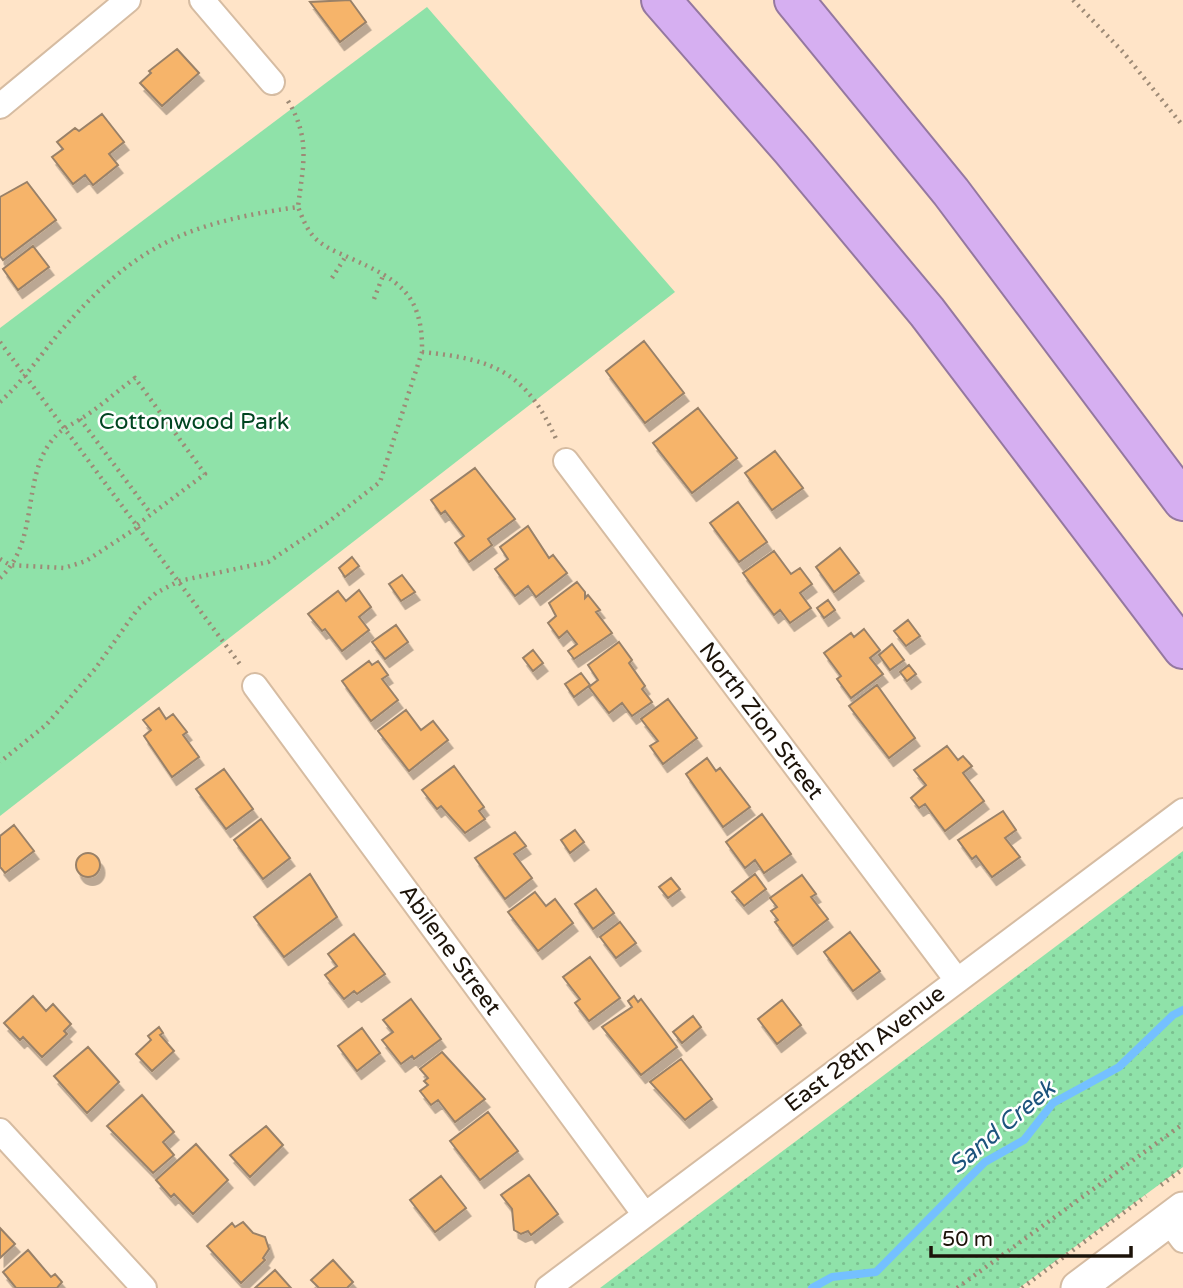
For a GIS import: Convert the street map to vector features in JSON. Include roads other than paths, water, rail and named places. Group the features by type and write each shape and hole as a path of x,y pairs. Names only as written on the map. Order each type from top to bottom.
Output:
{"highway":[{"path":"661,0 775,130 927,312 1183,649"},
{"path":"794,0 934,171 1183,501"}],"street":[{"path":"0,106 128,0"},
{"path":"202,0 272,82"},
{"name":"North Zion Street","path":"566,461 957,981"},
{"name":"Abilene Street","path":"255,686 645,1215"},
{"name":"East 28th Avenue","path":"548,1288 1183,811"},
{"path":"0,1131 144,1288"},
{"path":"1078,1288 1178,1223"}],"waterway":[{"name":"Sand Creek","path":"812,1288 832,1277 876,1272 985,1162 1024,1140 1053,1103 1119,1067 1173,1015 1183,1010"}],"park label":[{"name":"Cottonwood Park","path":"194,422"}]}
